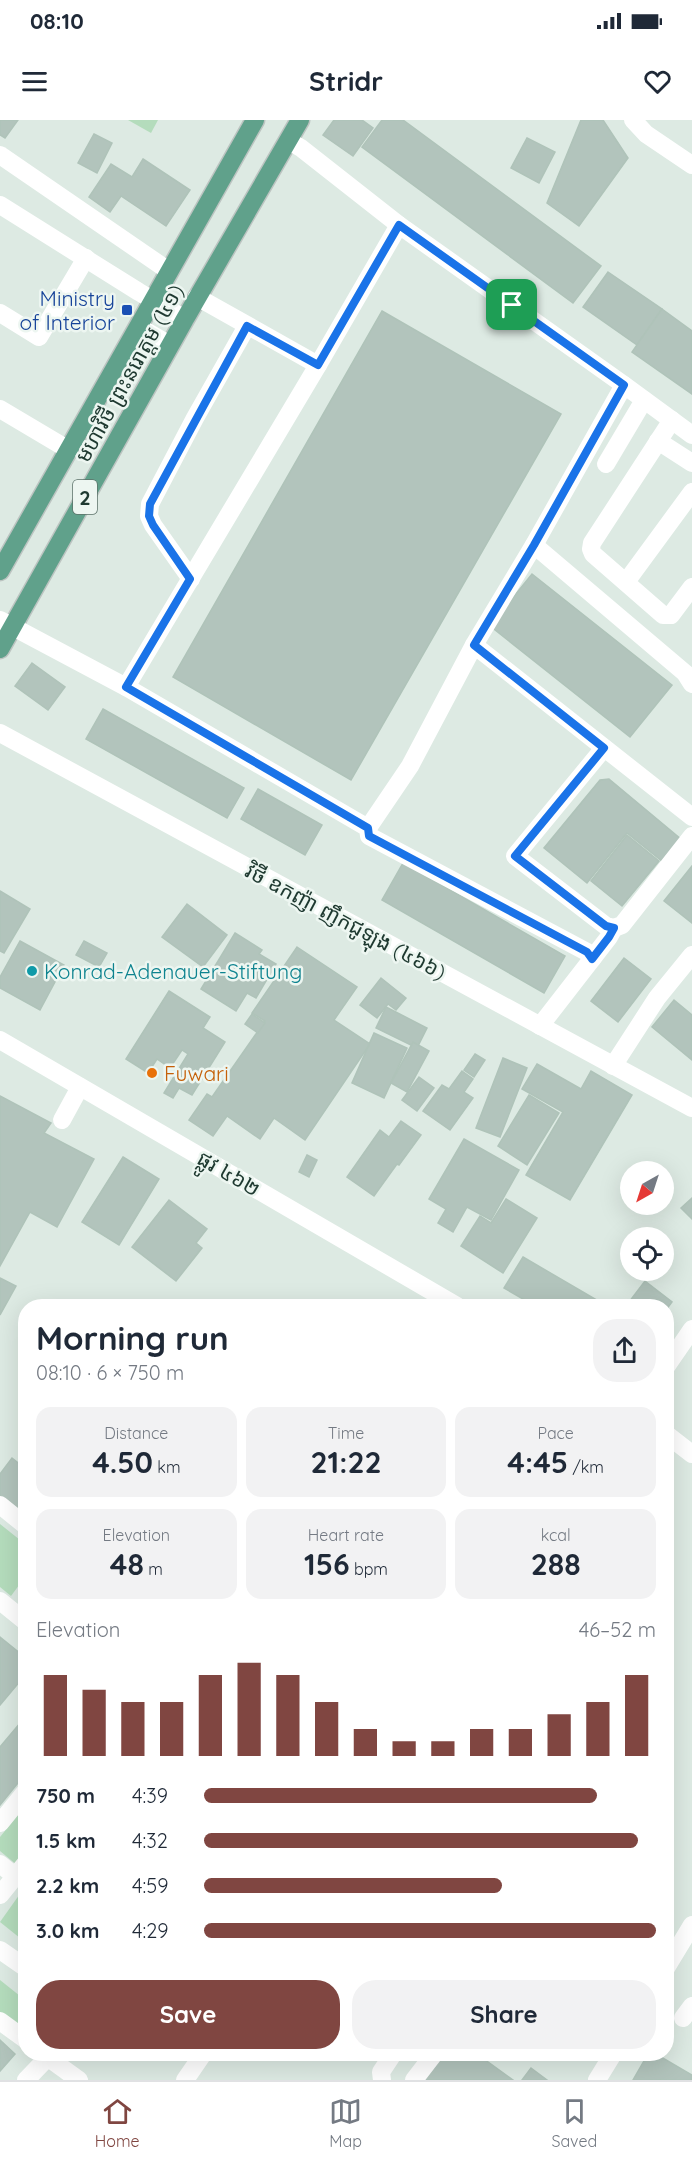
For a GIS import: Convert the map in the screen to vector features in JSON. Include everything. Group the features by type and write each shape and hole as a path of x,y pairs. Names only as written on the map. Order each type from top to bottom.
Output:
{"main road":[{"name":"មហាវិថី ព្រះនរោត្តម (៤១)","path":"0,571 6,545 69,450 255,120"},
{"name":"មហាវិថី ព្រះនរោត្តម (៤១)","path":"0,649 6,624 300,120"}],"street":[{"path":"633,120 646,134 692,165"},
{"path":"288,141 301,148 399,225 692,435"},
{"path":"0,155 169,271"},
{"path":"0,205 185,319"},
{"path":"126,687 399,225"},
{"path":"0,313 39,337 86,258"},
{"path":"197,297 318,365"},
{"path":"190,579 153,525 149,516 150,504 247,326"},
{"path":"139,327 170,345"},
{"path":"592,959 587,952 369,836 368,828 410,766 474,645 534,545 624,385"},
{"path":"606,464 644,400"},
{"path":"0,409 69,450"},
{"path":"672,420 592,543 591,549 593,554 663,615 671,615 692,587"},
{"path":"658,441 692,463"},
{"path":"626,582 692,492"},
{"path":"534,545 690,672"},
{"path":"6,624 126,687 368,828"},
{"path":"474,645 692,817"},
{"name":"វិថី ឧកញ៉ា ញឹកជូឡុង (៤៦៦)","path":"0,734 692,1108"},
{"path":"604,748 515,856 606,926 614,928 622,925 692,836"},
{"path":"540,1026 614,928"},
{"path":"613,1066 657,998 692,955"},
{"name":"ផ្លូវ ៤៦២","path":"0,1040 445,1299"},
{"path":"62,1120 80,1087"},
{"path":"674,1355 692,1329"},
{"path":"674,1440 692,1454"},
{"path":"0,1505 18,1520"},
{"path":"0,1601 18,1616"},
{"path":"0,1824 18,1805"},
{"path":"0,1864 18,1869"},
{"path":"0,1895 18,1872"},
{"path":"674,1955 692,1925"},
{"path":"0,1950 18,1962"},
{"path":"0,2021 18,2034"},
{"path":"26,2080 42,2061"},
{"path":"55,2061 79,2080"},
{"path":"185,2080 198,2061"},
{"path":"381,2080 381,2072 388,2061"},
{"path":"414,2080 429,2061"},
{"path":"597,2080 609,2061"}],"green space":[{"path":"128,120 158,120 151,133"},
{"path":"0,1524 18,1538 18,1586 11,1596 0,1587"},
{"path":"18,1815 17,1865 0,1851 0,1837"},
{"path":"18,1897 18,1936 0,1922"},
{"path":"0,1980 18,1994 18,2028 0,2014"}],"building":[{"path":"0,120 18,120 5,138 0,135"},
{"path":"334,120 362,120 373,128 353,156 323,135"},
{"path":"382,120 403,120 601,266 573,303 362,147"},
{"path":"581,120 603,120 628,158 579,226 547,203"},
{"path":"94,134 112,143 97,173 78,163"},
{"path":"527,138 555,152 539,183 511,168"},
{"path":"143,159 190,190 166,226 121,196 110,212 89,197 111,164 132,177"},
{"path":"608,272 662,309 637,345 583,307"},
{"path":"662,309 692,331 692,394 632,352"},
{"path":"382,311 561,414 351,780 173,677"},
{"path":"532,574 672,685 630,737 490,626"},
{"path":"32,663 65,687 48,710 15,686"},
{"path":"103,709 244,788 227,818 86,739"},
{"path":"609,779 681,839 663,862 627,833 587,883 544,848 600,780"},
{"path":"258,789 322,825 305,855 241,819"},
{"path":"627,835 659,861 622,906 591,881"},
{"path":"403,863 565,956 544,993 382,900"},
{"path":"692,866 692,923 664,901"},
{"path":"0,891 30,909 4,953 0,951"},
{"path":"187,904 227,935 203,967 162,937"},
{"path":"235,933 262,950 259,954 276,964 256,998 247,993 236,1011 201,989"},
{"name":"Konrad-Adenauer-Stiftung","path":"20,941 64,965 40,1010 0,988 0,977"},
{"path":"84,941 107,953 99,967 76,955"},
{"path":"297,947 357,987 334,1020 370,1044 305,1140 274,1118 260,1139 227,1116 213,1136 189,1120 207,1094 212,1097 265,1021 252,1013"},
{"path":"624,958 651,979 618,1022 591,1001"},
{"path":"381,978 406,998 396,1010 388,1004 377,1018 360,1005"},
{"path":"169,991 210,1017 203,1028 225,1042 192,1095 179,1088 173,1098 164,1093 188,1054 182,1050 170,1068 157,1059 148,1073 126,1059"},
{"path":"674,1000 692,1015 692,1060 652,1027"},
{"path":"386,1007 427,1028 417,1048 376,1028"},
{"path":"252,1014 265,1023 258,1033 245,1024"},
{"path":"374,1033 407,1048 384,1098 352,1083"},
{"path":"413,1042 429,1051 407,1092 391,1083"},
{"path":"475,1054 485,1060 474,1077 464,1070"},
{"path":"503,1058 527,1068 500,1137 476,1128"},
{"path":"537,1064 581,1089 591,1071 632,1095 570,1200 526,1175 563,1112 522,1089"},
{"path":"462,1071 473,1079 464,1092 473,1098 450,1130 423,1111 442,1085 449,1089"},
{"path":"419,1077 434,1088 417,1111 402,1100"},
{"path":"529,1095 559,1113 527,1165 498,1146"},
{"path":"0,1096 51,1123 44,1133 94,1159 57,1227 30,1212 0,1266"},
{"path":"401,1121 421,1135 374,1196 347,1177 380,1130 389,1137"},
{"path":"464,1139 519,1170 491,1220 467,1207 453,1232 438,1223 446,1209 429,1199"},
{"path":"307,1155 317,1160 309,1177 299,1172"},
{"path":"123,1157 159,1179 119,1245 82,1222"},
{"path":"692,1198 692,1219 681,1208"},
{"path":"506,1199 537,1218 503,1273 461,1246 480,1216 491,1223"},
{"path":"169,1200 207,1229 196,1243 202,1248 176,1281 132,1247"},
{"path":"523,1257 595,1299 523,1299 504,1288"},
{"path":"0,1278 16,1286 0,1315"},
{"path":"645,1281 668,1299 631,1299"},
{"path":"12,1458 18,1463 18,1512 0,1497 0,1474"},
{"path":"0,1637 18,1652 18,1684 0,1705"},
{"path":"18,1726 18,1783 0,1805 0,1747"},
{"path":"0,2040 15,2054 0,2071"},
{"path":"434,2061 487,2061 513,2080 419,2080"},
{"path":"644,2061 668,2061 692,2075 692,2080 633,2080"},
{"path":"531,2068 547,2080 522,2080"}],"place":[{"name":"Ministry of Interior","path":"127,310"},
{"name":"Konrad-Adenauer-Stiftung","path":"32,971"},
{"name":"Fuwari","path":"152,1073"}],"route":[{"path":"399,225 512,305 624,385 534,545 474,645 604,748 515,856 606,926 614,928 592,959 587,952 369,836 368,828 126,687 190,579 153,525 149,516 150,504 247,326 318,365 399,225"}]}
